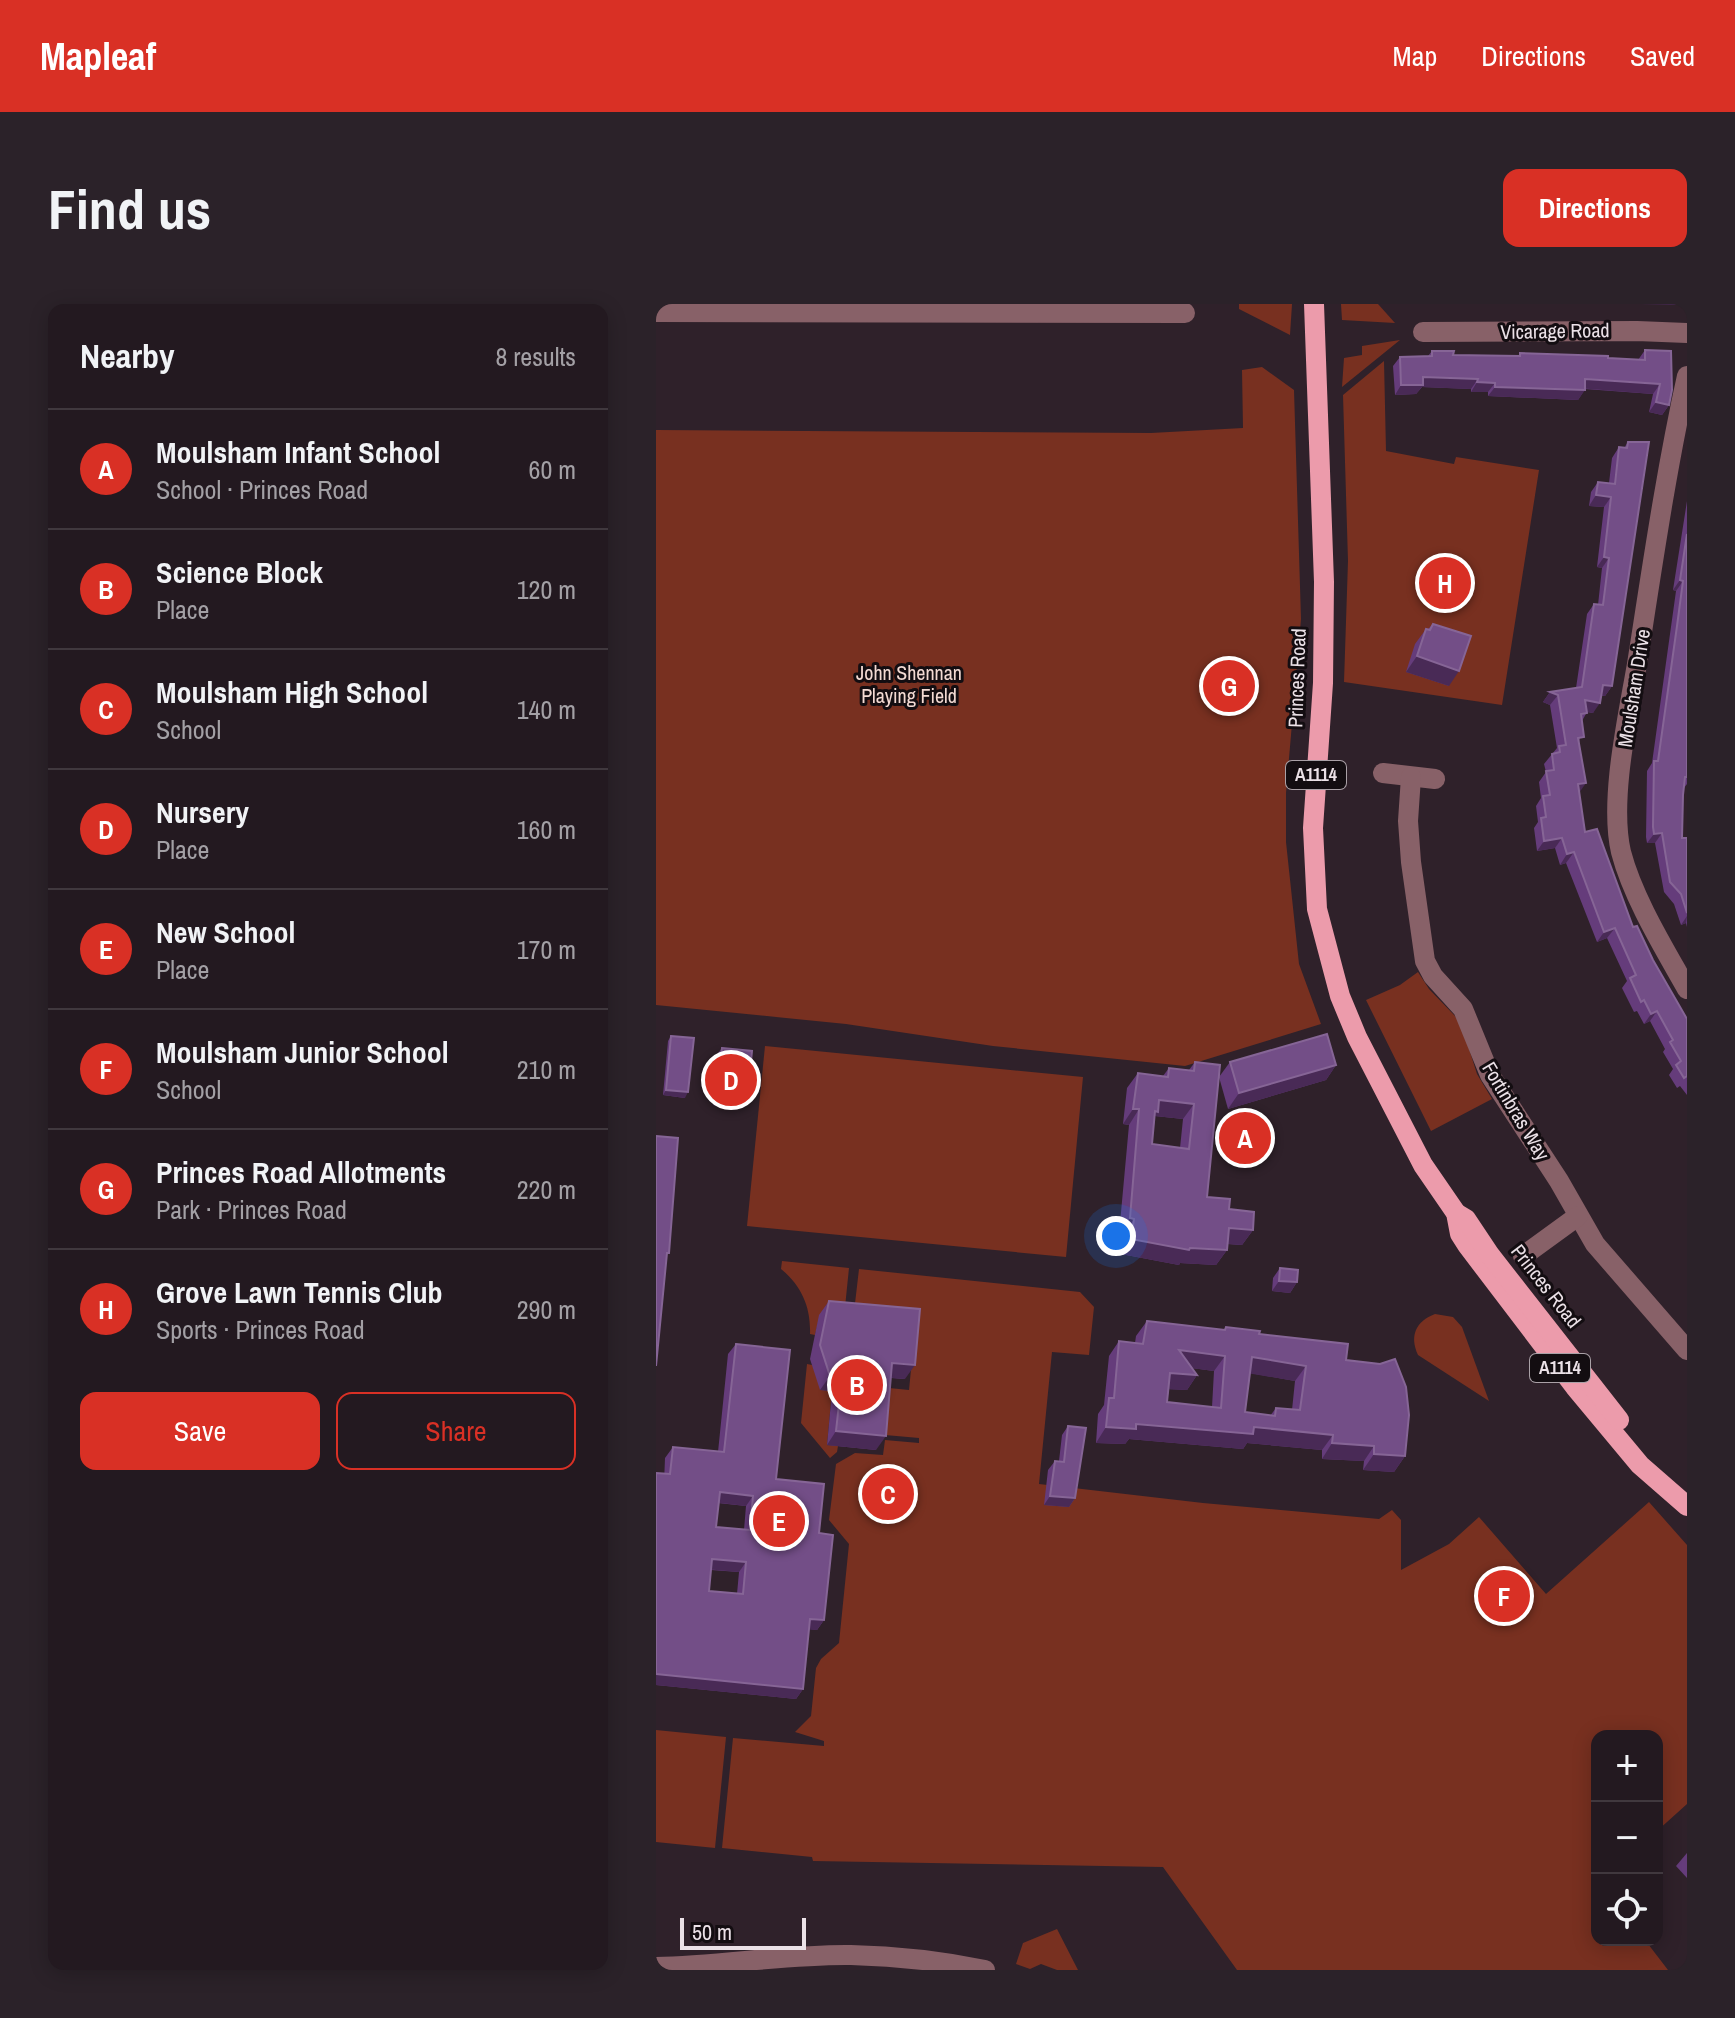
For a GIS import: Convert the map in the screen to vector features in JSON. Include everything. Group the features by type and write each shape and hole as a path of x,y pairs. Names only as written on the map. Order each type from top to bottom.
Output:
{"main road":[{"name":"Princes Road","path":"1314,304 1324,582 1323,683 1313,828 1317,909 1340,996 1357,1037 1423,1165 1456,1213 1460,1234 1467,1245 1575,1387 1640,1465 1687,1505"}],"street":[{"path":"656,312 1185,313"},
{"name":"Vicarage Road","path":"1423,332 1687,333"},
{"name":"Moulsham Drive","path":"1687,376 1668,462 1630,704 1618,827 1621,851 1632,879 1687,989"},
{"path":"1383,773 1435,779"},
{"name":"Fortinbras Way","path":"1411,777 1408,821 1411,862 1425,961 1433,976 1463,1009 1490,1075 1613,1268 1687,1350"},
{"path":"1523,1256 1578,1216"},
{"path":"656,1967 763,1966 850,1955 938,1960 985,1970"}],"green space":[{"path":"1239,304 1292,304 1290,335 1239,309"},
{"path":"1341,304 1378,304 1395,323 1342,320"},
{"path":"1400,340 1342,387 1344,358 1362,355 1362,346"},
{"path":"1384,361 1386,451 1454,464 1456,457 1539,470 1502,705 1344,682 1348,561 1343,395"},
{"name":"John Shennan Playing Field","path":"1262,367 1294,390 1301,619 1286,793 1286,842 1299,964 1321,1024 1185,1066 993,1046 846,1024 656,1005 656,430 1151,433 1243,428 1242,370"},
{"path":"1418,972 1429,989 1455,1016 1463,1030 1477,1074 1492,1099 1431,1131 1366,1000 1400,985"},
{"path":"765,1046 1083,1077 1066,1257 747,1226"},
{"path":"782,1261 849,1268 844,1317 820,1315 815,1335 810,1334 804,1298 781,1269"},
{"path":"859,1269 1080,1292 1094,1307 1089,1355 1052,1352 1039,1484 1379,1519 1392,1510 1401,1520 1401,1570 1449,1544 1479,1517 1546,1594 1649,1502 1687,1545 1687,1804 1663,1826 1663,1730 1591,1730 1591,1946 1650,1946 1668,1970 1237,1970 1163,1867 813,1861 812,1857 722,1848 733,1738 824,1746 824,1741 795,1732 811,1716 816,1668 821,1659 839,1643 849,1544 829,1520 836,1464 855,1453 883,1455 885,1440 919,1443 919,1438 885,1435 889,1388 909,1390 916,1319 854,1312"},
{"path":"1435,1314 1453,1317 1462,1327 1489,1401 1418,1355 1414,1342 1416,1330"},
{"path":"807,1364 812,1365 832,1391 827,1445 838,1446 837,1452 830,1458 801,1423"},
{"path":"656,1730 726,1737 715,1848 656,1842"},
{"path":"1057,1929 1078,1970 1057,1970 1041,1964 1030,1969 1016,1964 1023,1943"}],"building":[{"path":"1645,350 1671,351 1672,390 1669,405 1656,402 1660,384 1585,379 1585,390 1495,387 1495,383 1477,382 1478,379 1423,377 1423,385 1401,385 1400,357 1432,356 1432,351 1454,351 1453,355 1520,356 1520,353 1645,360"},
{"path":"1628,442 1649,442 1612,686 1603,685 1600,703 1585,700 1587,713 1581,714 1584,737 1578,738 1586,783 1578,784 1585,832 1597,829 1633,927 1637,926 1687,1019 1687,1076 1684,1078 1676,1065 1681,1061 1670,1042 1673,1040 1657,1011 1651,1014 1644,1000 1641,1002 1630,978 1636,975 1615,928 1604,932 1574,852 1567,854 1562,838 1544,841 1541,818 1546,817 1543,796 1550,795 1546,771 1554,770 1552,754 1560,752 1559,746 1566,745 1558,695 1550,692 1582,687 1594,604 1603,605 1609,558 1604,557 1611,497 1596,495 1598,482 1615,484 1619,447 1627,448"},
{"path":"1687,534 1687,777 1683,795 1682,838 1687,838 1687,913 1681,894 1670,882 1662,833 1654,834 1653,827 1654,761 1658,761"},
{"path":"1433,624 1471,636 1459,671 1417,656 1426,629 1430,630"},
{"path":"1327,1034 1336,1065 1239,1093 1230,1062"},
{"path":"671,1036 694,1038 688,1092 666,1090"},
{"path":"722,1048 752,1051 747,1103 717,1100"},
{"path":"1195,1062 1220,1065 1207,1197 1230,1199 1229,1209 1254,1212 1253,1230 1229,1228 1227,1250 1189,1250 1131,1239 1139,1109 1133,1109 1138,1073 1168,1077 1169,1068 1194,1071","holes":["1159,1100 1194,1104 1189,1149 1152,1144"]},
{"path":"656,1136 678,1138 656,1366"},
{"path":"1280,1268 1298,1270 1297,1282 1279,1281"},
{"path":"829,1301 920,1309 915,1365 892,1363 886,1436 836,1431 842,1377 830,1376 820,1345"},
{"path":"1147,1321 1225,1330 1226,1327 1348,1344 1346,1360 1380,1364 1395,1359 1406,1387 1409,1415 1405,1456 1374,1454 1374,1446 1332,1443 1333,1435 1254,1427 1253,1434 1136,1424 1136,1429 1106,1427 1109,1398 1114,1398 1119,1341 1143,1344","holes":["1179,1350 1225,1356 1221,1408 1167,1402 1170,1373 1197,1375","1252,1357 1306,1366 1300,1410 1276,1408 1275,1416 1245,1412"]},
{"path":"736,1344 790,1350 776,1479 824,1484 819,1533 833,1535 824,1620 810,1619 803,1689 656,1674 656,1473 670,1474 673,1447 724,1452","holes":["720,1492 753,1496 750,1530 716,1527","712,1559 746,1562 743,1594 709,1591"]},
{"path":"1068,1426 1086,1428 1075,1498 1050,1496 1055,1461 1064,1462"}],"place":[{"name":"Grove Lawn Tennis Club","path":"1445,583"},
{"name":"Princes Road Allotments","path":"1229,686"},
{"name":"Nursery","path":"731,1080"},
{"name":"Moulsham Infant School","path":"1245,1138"},
{"name":"Science Block","path":"857,1385"},
{"name":"Moulsham High School","path":"888,1494"},
{"name":"New School","path":"779,1521"},
{"name":"Moulsham Junior School","path":"1504,1596"}]}
